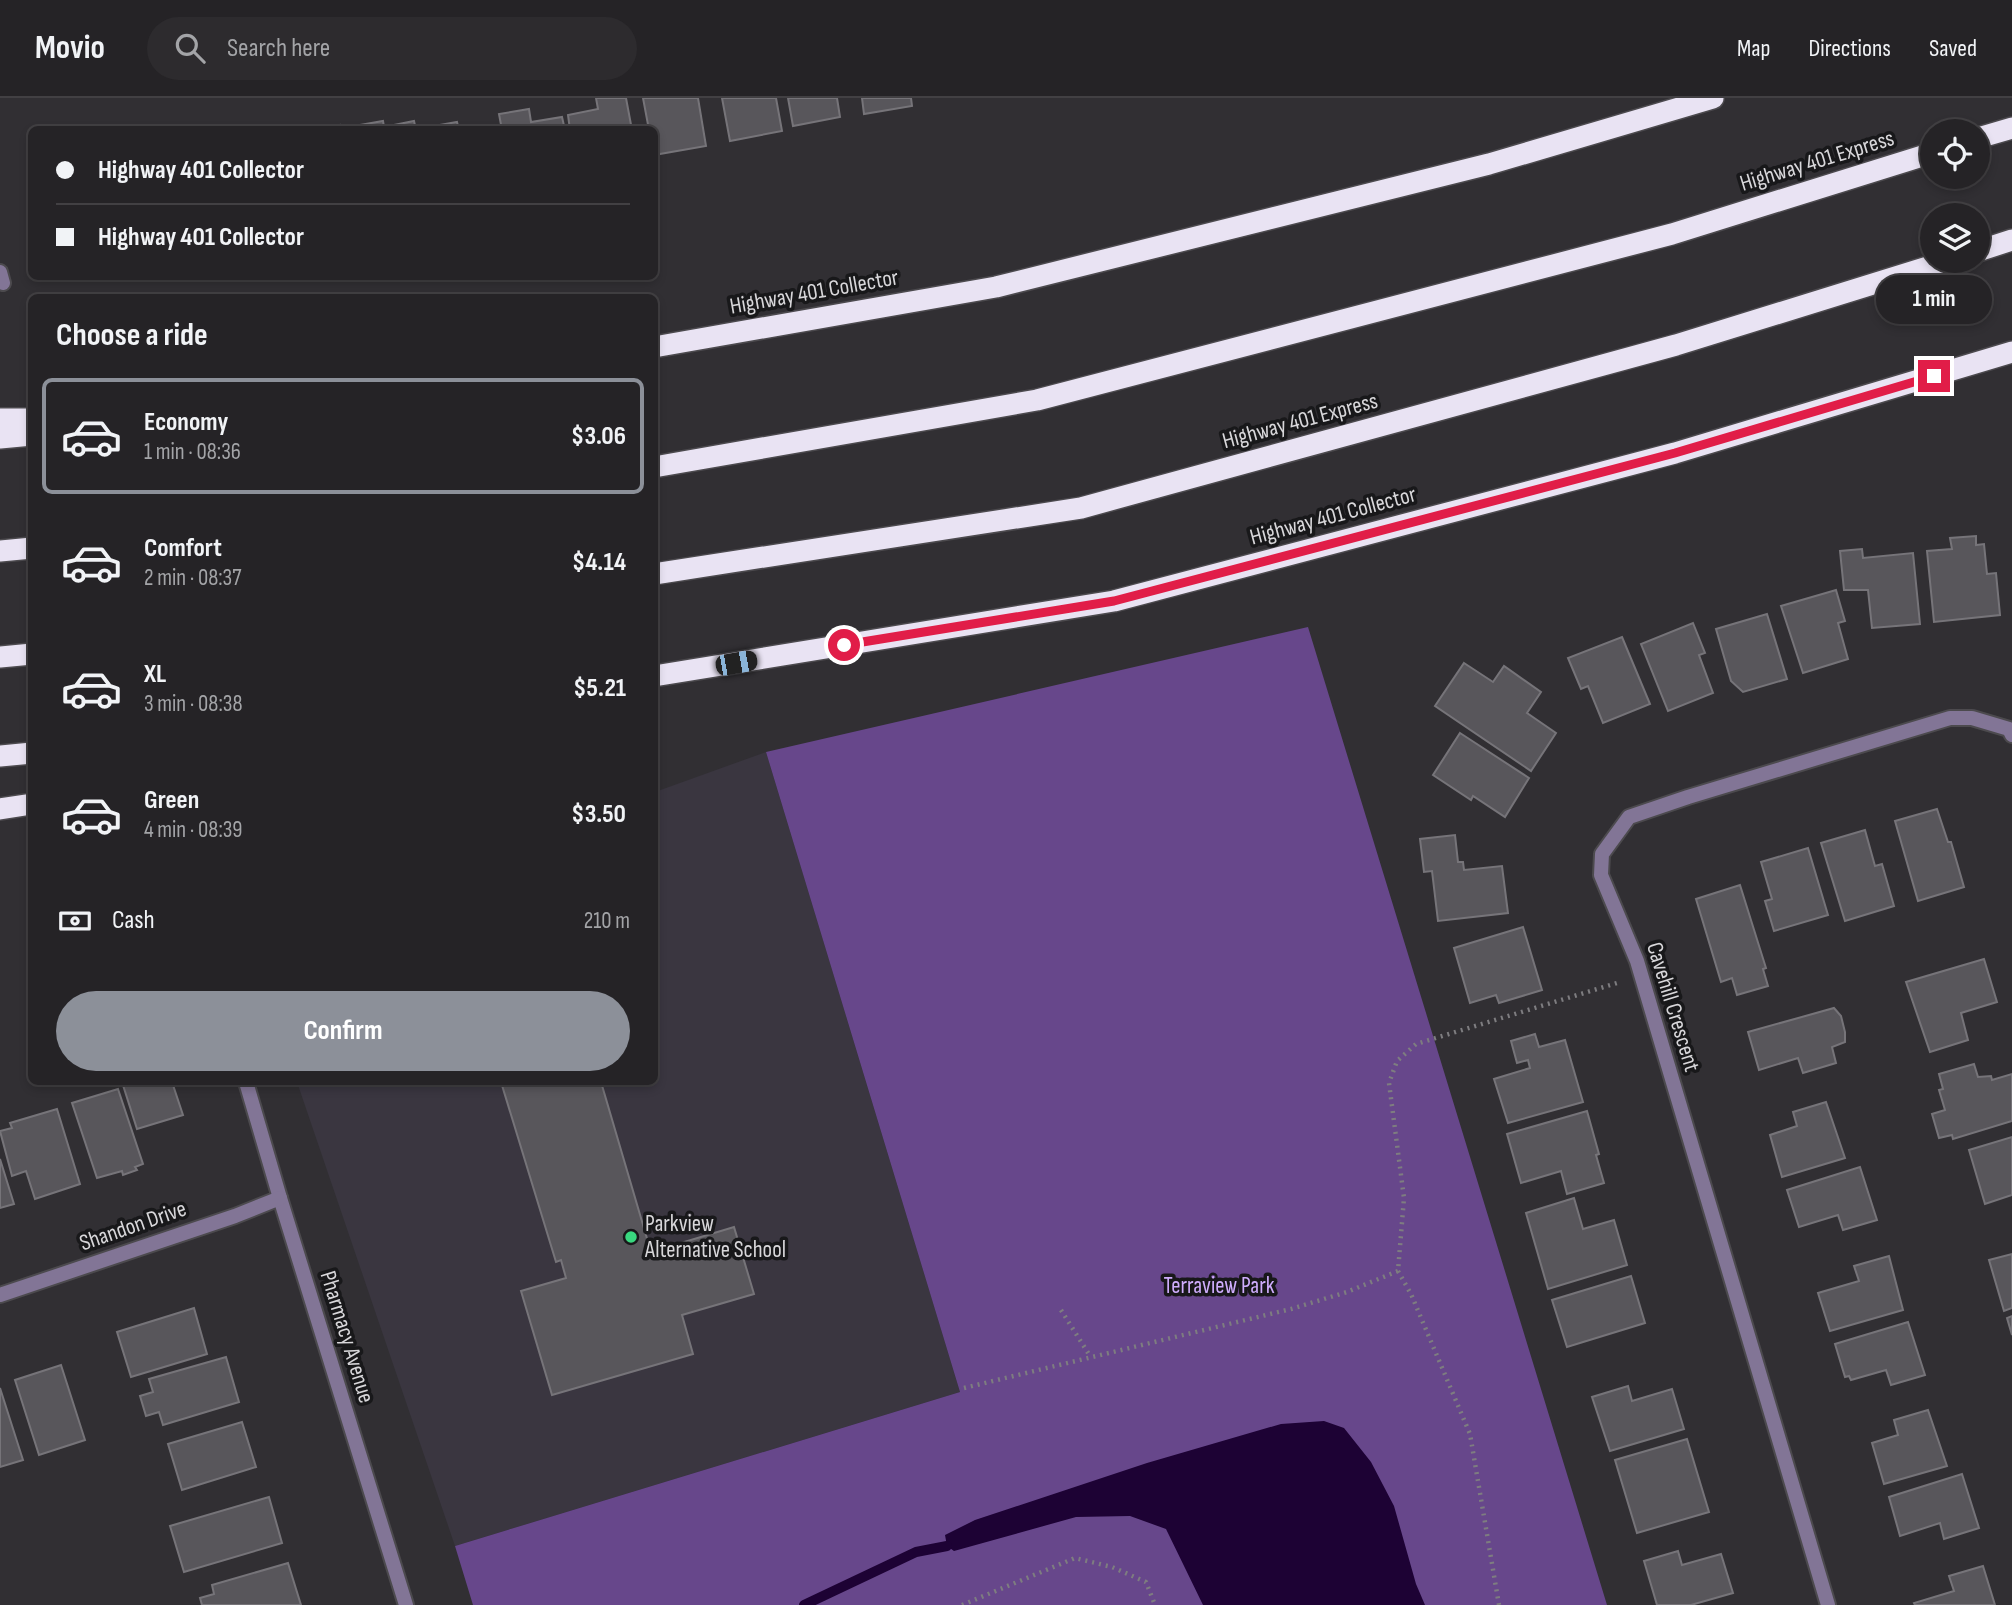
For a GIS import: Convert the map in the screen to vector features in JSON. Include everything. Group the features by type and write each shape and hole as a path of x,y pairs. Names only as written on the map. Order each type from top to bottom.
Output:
{"highway":[{"name":"Highway 401 Collector","path":"658,346 996,287 1489,164 1713,98"},
{"path":"1990,134 2012,128"},
{"name":"Highway 401 Express","path":"658,466 1037,400 1672,234 1920,157"},
{"path":"1990,247 2012,240"},
{"name":"Highway 401 Express","path":"658,574 1081,508 1676,345 1920,269"},
{"name":"Highway 401 Collector","path":"658,675 1114,601 1675,453 2012,352"},
{"path":"0,419 28,419"},
{"path":"0,438 28,435"},
{"path":"0,551 28,548"},
{"path":"0,657 28,654"},
{"path":"0,756 28,753"},
{"path":"0,809 28,805"}],"street":[{"name":"Cavehill Crescent","path":"1828,1605 1641,976 1601,875 1602,854 1629,817 1950,718 1972,718 2008,729 2012,735"},
{"name":"Pharmacy Avenue","path":"247,1085 407,1605"},
{"name":"Shandon Drive","path":"0,1295 235,1216 280,1198"}],"path":[{"path":"1499,1605 1470,1434 1411,1294 1398,1270 1404,1198 1388,1083 1397,1061 1416,1044 1641,976"},
{"path":"964,1388 1291,1309 1348,1292 1398,1270"},
{"path":"1061,1310 1090,1356"},
{"path":"962,1605 1075,1558 1112,1567 1146,1583 1155,1605"}],"shaded area":[{"name":"Parkview Alternative School","path":"766,752 960,1392 455,1546 298,1085 658,1085 658,791"},
{"path":"1324,1421 1344,1428 1371,1462 1394,1506 1416,1584 1425,1605 1203,1605 1166,1529 1130,1516 1076,1517 954,1551 947,1546 945,1535 975,1520 1147,1463 1281,1424"}],"green space":[{"name":"Terraview Park","path":"1308,627 1607,1605 473,1605 455,1546 960,1392 766,752"}],"building":[{"path":"596,98 626,98 631,126 569,126 568,115 598,109"},
{"path":"643,98 698,98 706,146 658,154 658,126 648,126"},
{"path":"722,98 776,98 782,131 730,141"},
{"path":"788,98 837,98 840,117 793,126"},
{"path":"862,98 911,98 912,106 864,114"},
{"path":"529,109 531,122 562,117 564,126 501,126 499,114"},
{"path":"383,121 384,126 354,126"},
{"path":"414,121 415,126 389,126"},
{"path":"457,122 458,126 434,126"},
{"path":"1976,536 1976,545 1984,544 1987,574 1996,573 2000,615 1934,622 1927,551 1952,549 1950,538"},
{"path":"1862,549 1863,558 1913,553 1920,624 1872,628 1868,590 1844,590 1840,551"},
{"path":"1836,590 1845,621 1838,623 1848,659 1803,673 1781,606"},
{"path":"1767,614 1787,679 1743,692 1731,681 1716,629"},
{"path":"1693,623 1705,653 1699,655 1713,693 1668,711 1641,644"},
{"path":"1622,637 1650,704 1603,723 1588,686 1581,689 1568,658"},
{"path":"1464,663 1493,682 1504,666 1541,692 1527,713 1556,733 1531,771 1435,706"},
{"path":"1460,733 1529,778 1505,817 1473,796 1471,800 1433,775"},
{"path":"1937,809 1948,842 1951,842 1964,887 1918,901 1895,821"},
{"path":"1865,830 1875,866 1882,864 1894,906 1845,921 1821,843"},
{"path":"1455,835 1458,862 1463,862 1464,870 1502,866 1508,913 1438,921 1432,871 1424,872 1420,839"},
{"path":"1808,848 1828,915 1774,931 1765,901 1772,899 1761,862"},
{"path":"1740,885 1766,968 1763,969 1768,986 1737,995 1732,978 1721,982 1696,899"},
{"path":"1523,927 1542,990 1499,1003 1496,995 1470,1003 1454,948"},
{"path":"1984,959 1997,1002 1961,1013 1968,1040 1930,1052 1906,982"},
{"path":"1834,1008 1841,1016 1845,1032 1845,1042 1832,1047 1836,1063 1803,1073 1798,1058 1759,1070 1748,1032"},
{"path":"1535,1034 1539,1047 1565,1040 1583,1102 1508,1123 1494,1079 1530,1068 1528,1060 1517,1063 1511,1041"},
{"path":"1974,1064 1978,1077 1991,1076 1992,1080 2012,1074 2012,1121 1953,1139 1952,1135 1939,1138 1932,1114 1945,1110 1939,1090 1943,1089 1939,1074"},
{"path":"123,1085 173,1085 183,1115 137,1129"},
{"path":"502,1085 602,1085 651,1252 734,1227 754,1294 682,1315 693,1354 552,1395 521,1291 566,1278 561,1260 556,1262"},
{"path":"118,1089 143,1164 135,1167 137,1170 123,1175 122,1171 97,1178 72,1103"},
{"path":"1826,1102 1845,1158 1782,1177 1770,1135 1797,1126 1793,1112"},
{"path":"57,1109 80,1184 35,1199 26,1171 12,1176 0,1131 12,1128 10,1123"},
{"path":"1587,1111 1604,1183 1567,1194 1561,1171 1521,1183 1507,1134"},
{"path":"2012,1137 2012,1195 1985,1204 1969,1150"},
{"path":"0,1159 14,1204 0,1208"},
{"path":"1860,1167 1877,1220 1843,1230 1838,1215 1799,1227 1787,1190"},
{"path":"1574,1198 1583,1229 1614,1220 1627,1265 1548,1289 1526,1213"},
{"path":"2012,1254 2012,1308 2004,1311 1989,1260"},
{"path":"1889,1256 1903,1310 1830,1331 1818,1293 1859,1281 1854,1266"},
{"path":"1631,1276 1645,1323 1567,1347 1552,1300"},
{"path":"194,1308 207,1354 131,1377 117,1332"},
{"path":"2012,1316 2012,1335 2007,1318"},
{"path":"1908,1322 1925,1375 1891,1385 1886,1370 1851,1380 1849,1376 1845,1377 1835,1344"},
{"path":"226,1357 239,1402 163,1425 159,1412 146,1416 140,1396 153,1392 149,1379"},
{"path":"61,1365 85,1440 39,1455 15,1380"},
{"path":"1628,1386 1632,1401 1672,1389 1684,1429 1610,1451 1592,1397"},
{"path":"0,1388 23,1460 0,1467"},
{"path":"1928,1410 1947,1466 1884,1484 1872,1443 1898,1435 1894,1420"},
{"path":"242,1422 256,1467 182,1490 168,1444"},
{"path":"1687,1439 1709,1512 1637,1533 1615,1460"},
{"path":"1962,1474 1979,1528 1944,1539 1940,1523 1900,1536 1889,1497"},
{"path":"269,1497 282,1543 184,1572 170,1526"},
{"path":"1678,1551 1682,1565 1721,1554 1733,1593 1691,1605 1657,1605 1644,1561"},
{"path":"288,1563 301,1605 202,1605 200,1598 214,1594 212,1585"},
{"path":"1983,1566 1995,1605 1915,1605 1914,1603 1954,1591 1949,1576"}],"waterway":[{"path":"804,1605 916,1552 947,1546"}],"place":[{"name":"Parkview Alternative School","path":"631,1237"}],"route":[{"path":"844,645 1114,601 1675,453 1934,376"}]}
